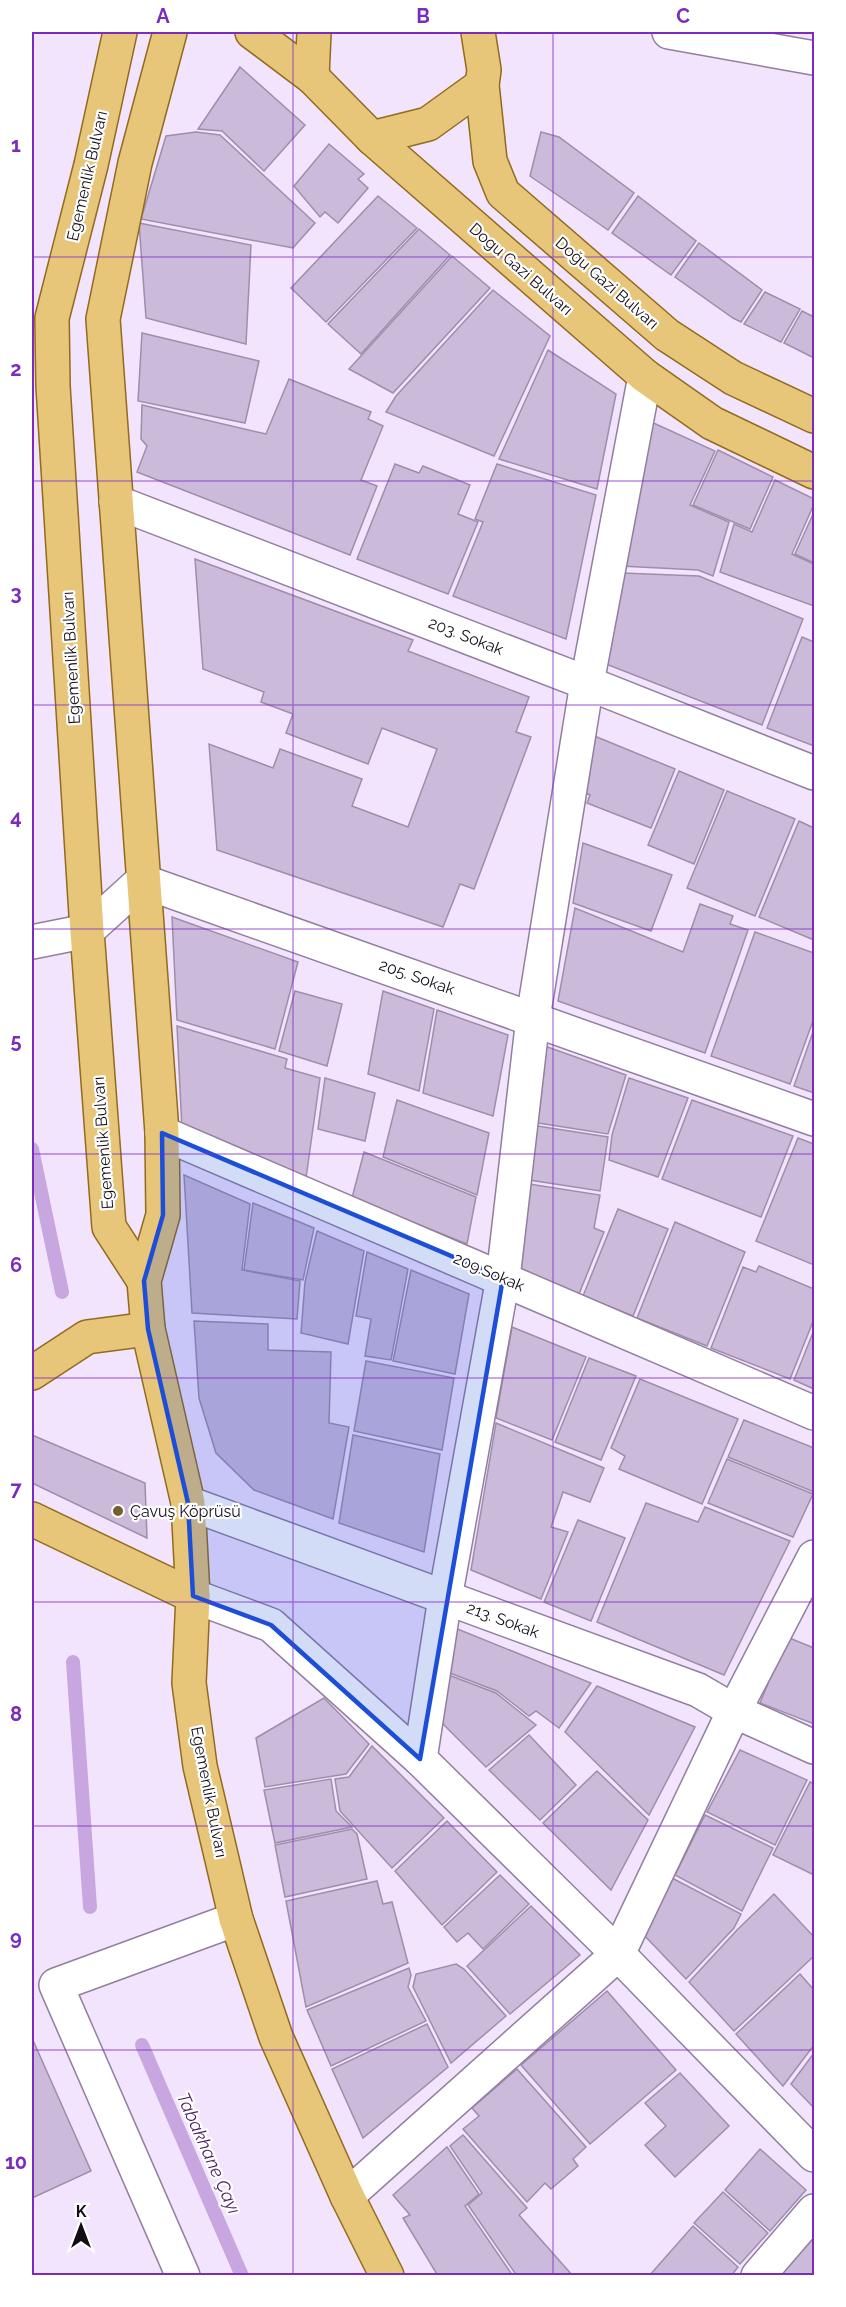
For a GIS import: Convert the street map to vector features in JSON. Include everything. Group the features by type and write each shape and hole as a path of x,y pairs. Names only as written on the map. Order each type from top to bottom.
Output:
{"main road":[{"name":"Egemenlik Bulvarı","path":"120,32 91,165 52,318 53,386 87,931 109,1227 144,1281"},
{"name":"Egemenlik Bulvarı","path":"170,32 135,163 103,319 162,1132 163,1215 144,1281 148,1329 188,1503 194,1596 189,1683 200,1766 237,1919 276,2037 347,2196 387,2276"},
{"name":"Dogu Gazi Bulvarı","path":"252,32 312,77 372,138 645,376 712,423 814,472"},
{"path":"312,77 314,32"},
{"name":"Doğu Gazi Bulvarı","path":"478,32 490,161 502,193 667,335 733,378 814,416"},
{"path":"372,138 428,124 483,78"},
{"path":"32,1373 87,1337 148,1329"},
{"path":"32,1519 194,1596"}],"street":[{"path":"483,78 496,32"},
{"path":"669,32 814,58"},
{"path":"420,1759 445,1599 503,1278 533,1018 587,683 645,376"},
{"name":"203. Sokak","path":"116,502 814,772"},
{"path":"32,942 87,931 142,880"},
{"name":"205. Sokak","path":"142,880 814,1119"},
{"name":"209.Sokak","path":"162,1132 814,1413"},
{"name":"213. Sokak","path":"188,1503 698,1690 734,1711 814,1747"},
{"path":"347,2196 618,1954 734,1711 814,1557"},
{"path":"194,1596 271,1625 420,1759 618,1954 814,2156"},
{"path":"183,2276 56,1984 237,1919"},
{"path":"758,2276 814,2211"}],"highlighted area":[{"path":"162,1133 503,1278 420,1759 271,1625 193,1596 188,1503 148,1329 144,1281 163,1215"}],"building":[{"path":"240,67 305,125 264,171 222,131 198,129"},
{"path":"196,132 220,135 315,223 293,248 141,219 166,136"},
{"path":"541,132 559,137 634,193 608,230 530,176"},
{"path":"329,144 364,174 358,179 368,188 338,223 325,212 320,217 294,186"},
{"path":"378,196 417,228 326,322 291,288"},
{"path":"638,196 696,241 671,275 612,233"},
{"path":"139,223 251,245 246,344 146,318"},
{"path":"419,229 450,255 361,354 328,324"},
{"path":"699,243 762,290 741,322 675,277"},
{"path":"452,256 490,288 393,393 349,369"},
{"path":"493,290 550,336 494,456 386,412 396,396"},
{"path":"765,292 800,309 781,342 744,324"},
{"path":"802,311 814,317 814,358 784,343"},
{"path":"142,333 259,361 245,423 138,401"},
{"path":"548,350 616,394 597,489 499,459"},
{"path":"289,379 371,412 368,419 383,426 361,480 377,486 350,555 137,472 147,446 141,439 142,405 266,434"},
{"path":"647,420 715,451 690,505 729,522 713,576 698,570 621,566"},
{"path":"718,450 773,477 750,529 693,505"},
{"path":"395,464 419,473 423,466 470,485 458,514 478,522 448,594 357,559"},
{"path":"497,464 596,495 566,639 453,596 483,522 475,519"},
{"path":"775,480 814,499 814,504 792,554 814,564 814,606 720,572 734,524 752,532"},
{"path":"814,512 814,563 795,554"},
{"path":"195,559 413,640 408,651 529,697 516,732 531,737 474,889 460,884 443,927 217,850 209,744 273,768 280,749 362,779 352,806 408,827 437,749 382,728 368,764 286,733 293,714 261,702 264,692 203,669"},
{"path":"622,573 699,576 803,619 762,725 606,664"},
{"path":"802,637 814,642 814,746 767,728"},
{"path":"592,735 675,769 651,828 587,803 590,795 571,787"},
{"path":"679,771 724,790 694,864 648,845"},
{"path":"727,791 795,819 755,916 687,888"},
{"path":"799,821 814,828 814,940 759,917"},
{"path":"583,843 672,875 651,931 573,903"},
{"path":"700,904 733,916 730,924 748,930 705,1053 558,1001 575,908 683,952"},
{"path":"172,917 298,962 275,1049 177,1020"},
{"path":"755,932 814,953 814,1018 790,1084 711,1056"},
{"path":"295,991 342,1004 327,1066 279,1051"},
{"path":"383,991 434,1009 419,1091 368,1074"},
{"path":"437,1010 508,1035 493,1116 423,1093"},
{"path":"177,1026 287,1059 285,1068 320,1078 306,1178 182,1130"},
{"path":"814,1029 814,1093 794,1086"},
{"path":"542,1045 626,1075 608,1134 532,1122"},
{"path":"325,1078 375,1093 365,1141 318,1129"},
{"path":"629,1078 688,1098 658,1177 609,1160 612,1135"},
{"path":"397,1100 489,1133 477,1195 383,1157"},
{"path":"692,1100 793,1136 761,1217 662,1179"},
{"path":"531,1125 608,1137 600,1191 523,1179"},
{"path":"798,1138 814,1144 814,1265 756,1241"},
{"path":"364,1152 476,1197 467,1244 352,1198"},
{"path":"184,1175 250,1204 242,1270 300,1281 297,1319 192,1313"},
{"path":"523,1183 600,1195 594,1228 604,1232 579,1294 511,1267"},
{"path":"253,1203 314,1228 303,1280 244,1270"},
{"path":"618,1209 668,1229 633,1316 583,1296"},
{"path":"675,1222 745,1252 707,1346 637,1318"},
{"path":"317,1231 364,1251 348,1344 301,1333 305,1282"},
{"path":"367,1252 408,1269 391,1360 365,1356 371,1319 356,1316"},
{"path":"759,1266 814,1289 814,1319 790,1379 711,1348 743,1267 756,1272"},
{"path":"411,1270 469,1294 455,1374 393,1361"},
{"path":"194,1321 268,1324 268,1350 331,1352 329,1423 349,1427 333,1519 254,1490 216,1453 199,1398"},
{"path":"512,1327 586,1357 552,1440 496,1418"},
{"path":"814,1330 814,1389 794,1380"},
{"path":"589,1358 636,1376 601,1460 555,1442"},
{"path":"366,1361 454,1378 442,1450 354,1431"},
{"path":"640,1379 738,1419 702,1504 619,1469 625,1456 611,1448"},
{"path":"744,1420 814,1448 814,1492 728,1457"},
{"path":"496,1423 604,1468 590,1502 563,1492 551,1527 568,1532 541,1599 471,1570"},
{"name":"Çavuş Köprüsü","path":"32,1435 145,1483 147,1538 32,1483"},
{"path":"353,1435 440,1454 424,1552 339,1523"},
{"path":"727,1459 813,1494 793,1537 708,1503"},
{"path":"646,1503 698,1522 705,1507 790,1541 724,1675 597,1622"},
{"path":"578,1520 625,1538 591,1621 544,1602"},
{"path":"455,1628 591,1683 559,1728 536,1711 529,1716 497,1691 447,1672"},
{"path":"787,1637 814,1648 814,1724 760,1703"},
{"path":"446,1674 496,1693 536,1725 486,1767 438,1719"},
{"path":"597,1686 695,1727 649,1815 565,1732"},
{"path":"324,1698 369,1744 346,1774 265,1787 256,1738"},
{"path":"529,1735 576,1785 540,1820 489,1770"},
{"path":"372,1746 444,1818 392,1868 340,1811 335,1779 349,1777"},
{"path":"740,1750 807,1780 775,1845 707,1812"},
{"path":"597,1771 648,1820 611,1890 543,1823"},
{"path":"331,1779 336,1811 352,1827 275,1843 264,1790"},
{"path":"810,1782 814,1784 814,1875 773,1855"},
{"path":"705,1815 773,1848 742,1911 675,1875"},
{"path":"447,1821 497,1872 442,1925 395,1871"},
{"path":"352,1829 357,1834 367,1879 285,1897 275,1845"},
{"path":"500,1875 529,1904 483,1949 468,1933 457,1942 444,1927"},
{"path":"672,1878 741,1914 734,1928 686,1979 643,1934"},
{"path":"377,1881 383,1904 392,1902 408,1963 306,2007 286,1901"},
{"path":"774,1894 814,1937 814,1956 734,2031 689,1982"},
{"path":"531,1906 580,1955 510,2014 467,1966"},
{"path":"456,1964 464,1969 506,2016 451,2063 413,1987 416,1974"},
{"path":"409,1968 411,1975 408,1987 426,2021 331,2066 307,2010"},
{"path":"800,1974 814,1990 814,2045 783,2086 736,2034"},
{"path":"607,1991 676,2070 590,2144 521,2065"},
{"path":"427,2024 448,2067 363,2138 332,2069"},
{"path":"32,2038 91,2171 32,2198"},
{"path":"814,2053 814,2108 791,2084"},
{"path":"517,2069 586,2147 573,2159 578,2166 551,2189 545,2183 527,2202 463,2129 479,2116 472,2108"},
{"path":"680,2073 729,2126 675,2177 645,2145 666,2126 645,2103"},
{"path":"463,2135 527,2208 519,2215 573,2276 517,2276 468,2205 482,2193 450,2146"},
{"path":"447,2147 479,2194 465,2206 513,2276 438,2276 403,2218 410,2215 393,2195"},
{"path":"760,2149 806,2190 770,2231 725,2190"},
{"path":"723,2192 768,2233 740,2264 694,2223"},
{"path":"814,2223 814,2276 770,2276"},
{"path":"693,2226 738,2267 731,2276 649,2276"}],"waterway":[{"path":"32,1149 62,1292"},
{"path":"73,1662 90,1907"},
{"name":"Tabakhane Çayı","path":"142,2045 242,2276"}],"place":[{"name":"Çavuş Köprüsü","path":"118,1511"}]}
